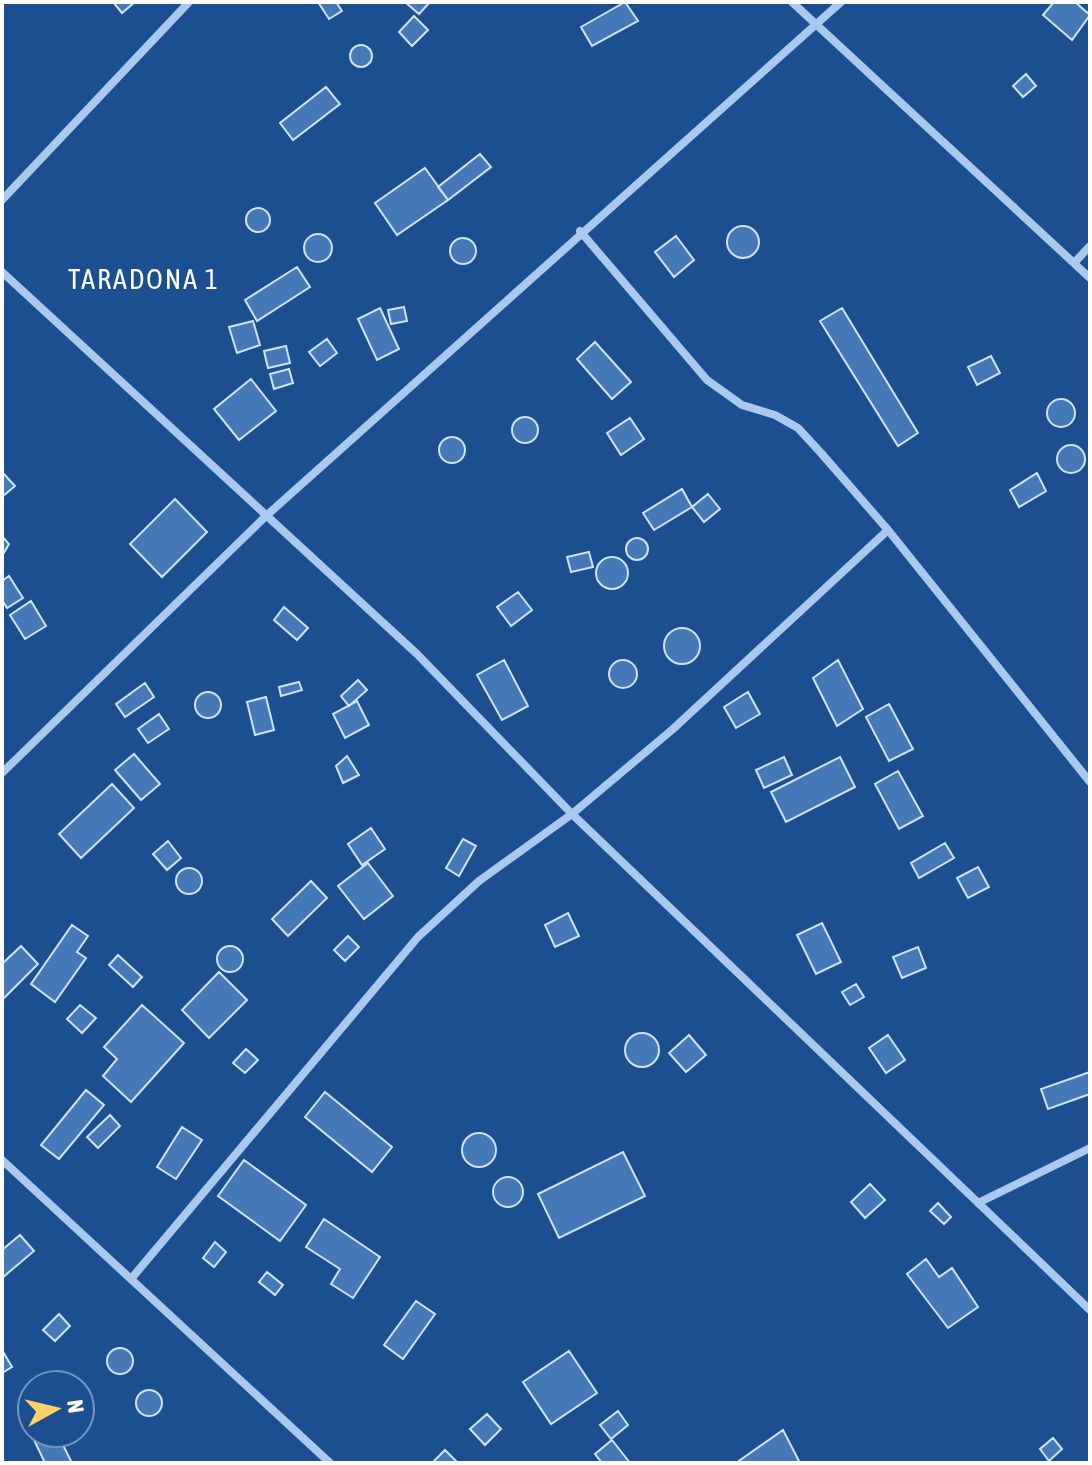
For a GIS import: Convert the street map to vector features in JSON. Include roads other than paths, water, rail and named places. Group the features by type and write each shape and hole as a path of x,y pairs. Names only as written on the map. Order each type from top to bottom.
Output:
{"street":[{"path":"2,200 189,2"},
{"path":"792,2 1090,278"},
{"path":"2,773 266,516 580,231 817,27 841,2"},
{"path":"580,231 707,380 742,405 775,415 798,428 888,530 1090,782"},
{"path":"1074,263 1090,246"},
{"path":"2,272 417,654 572,814 1090,1310"},
{"path":"131,1279 418,937 479,881 572,814 673,729 888,530"},
{"path":"978,1203 1090,1148"},
{"path":"2,1160 330,1463"}],"district":[{"name":"TARADONA 1","path":"144,279"}]}
